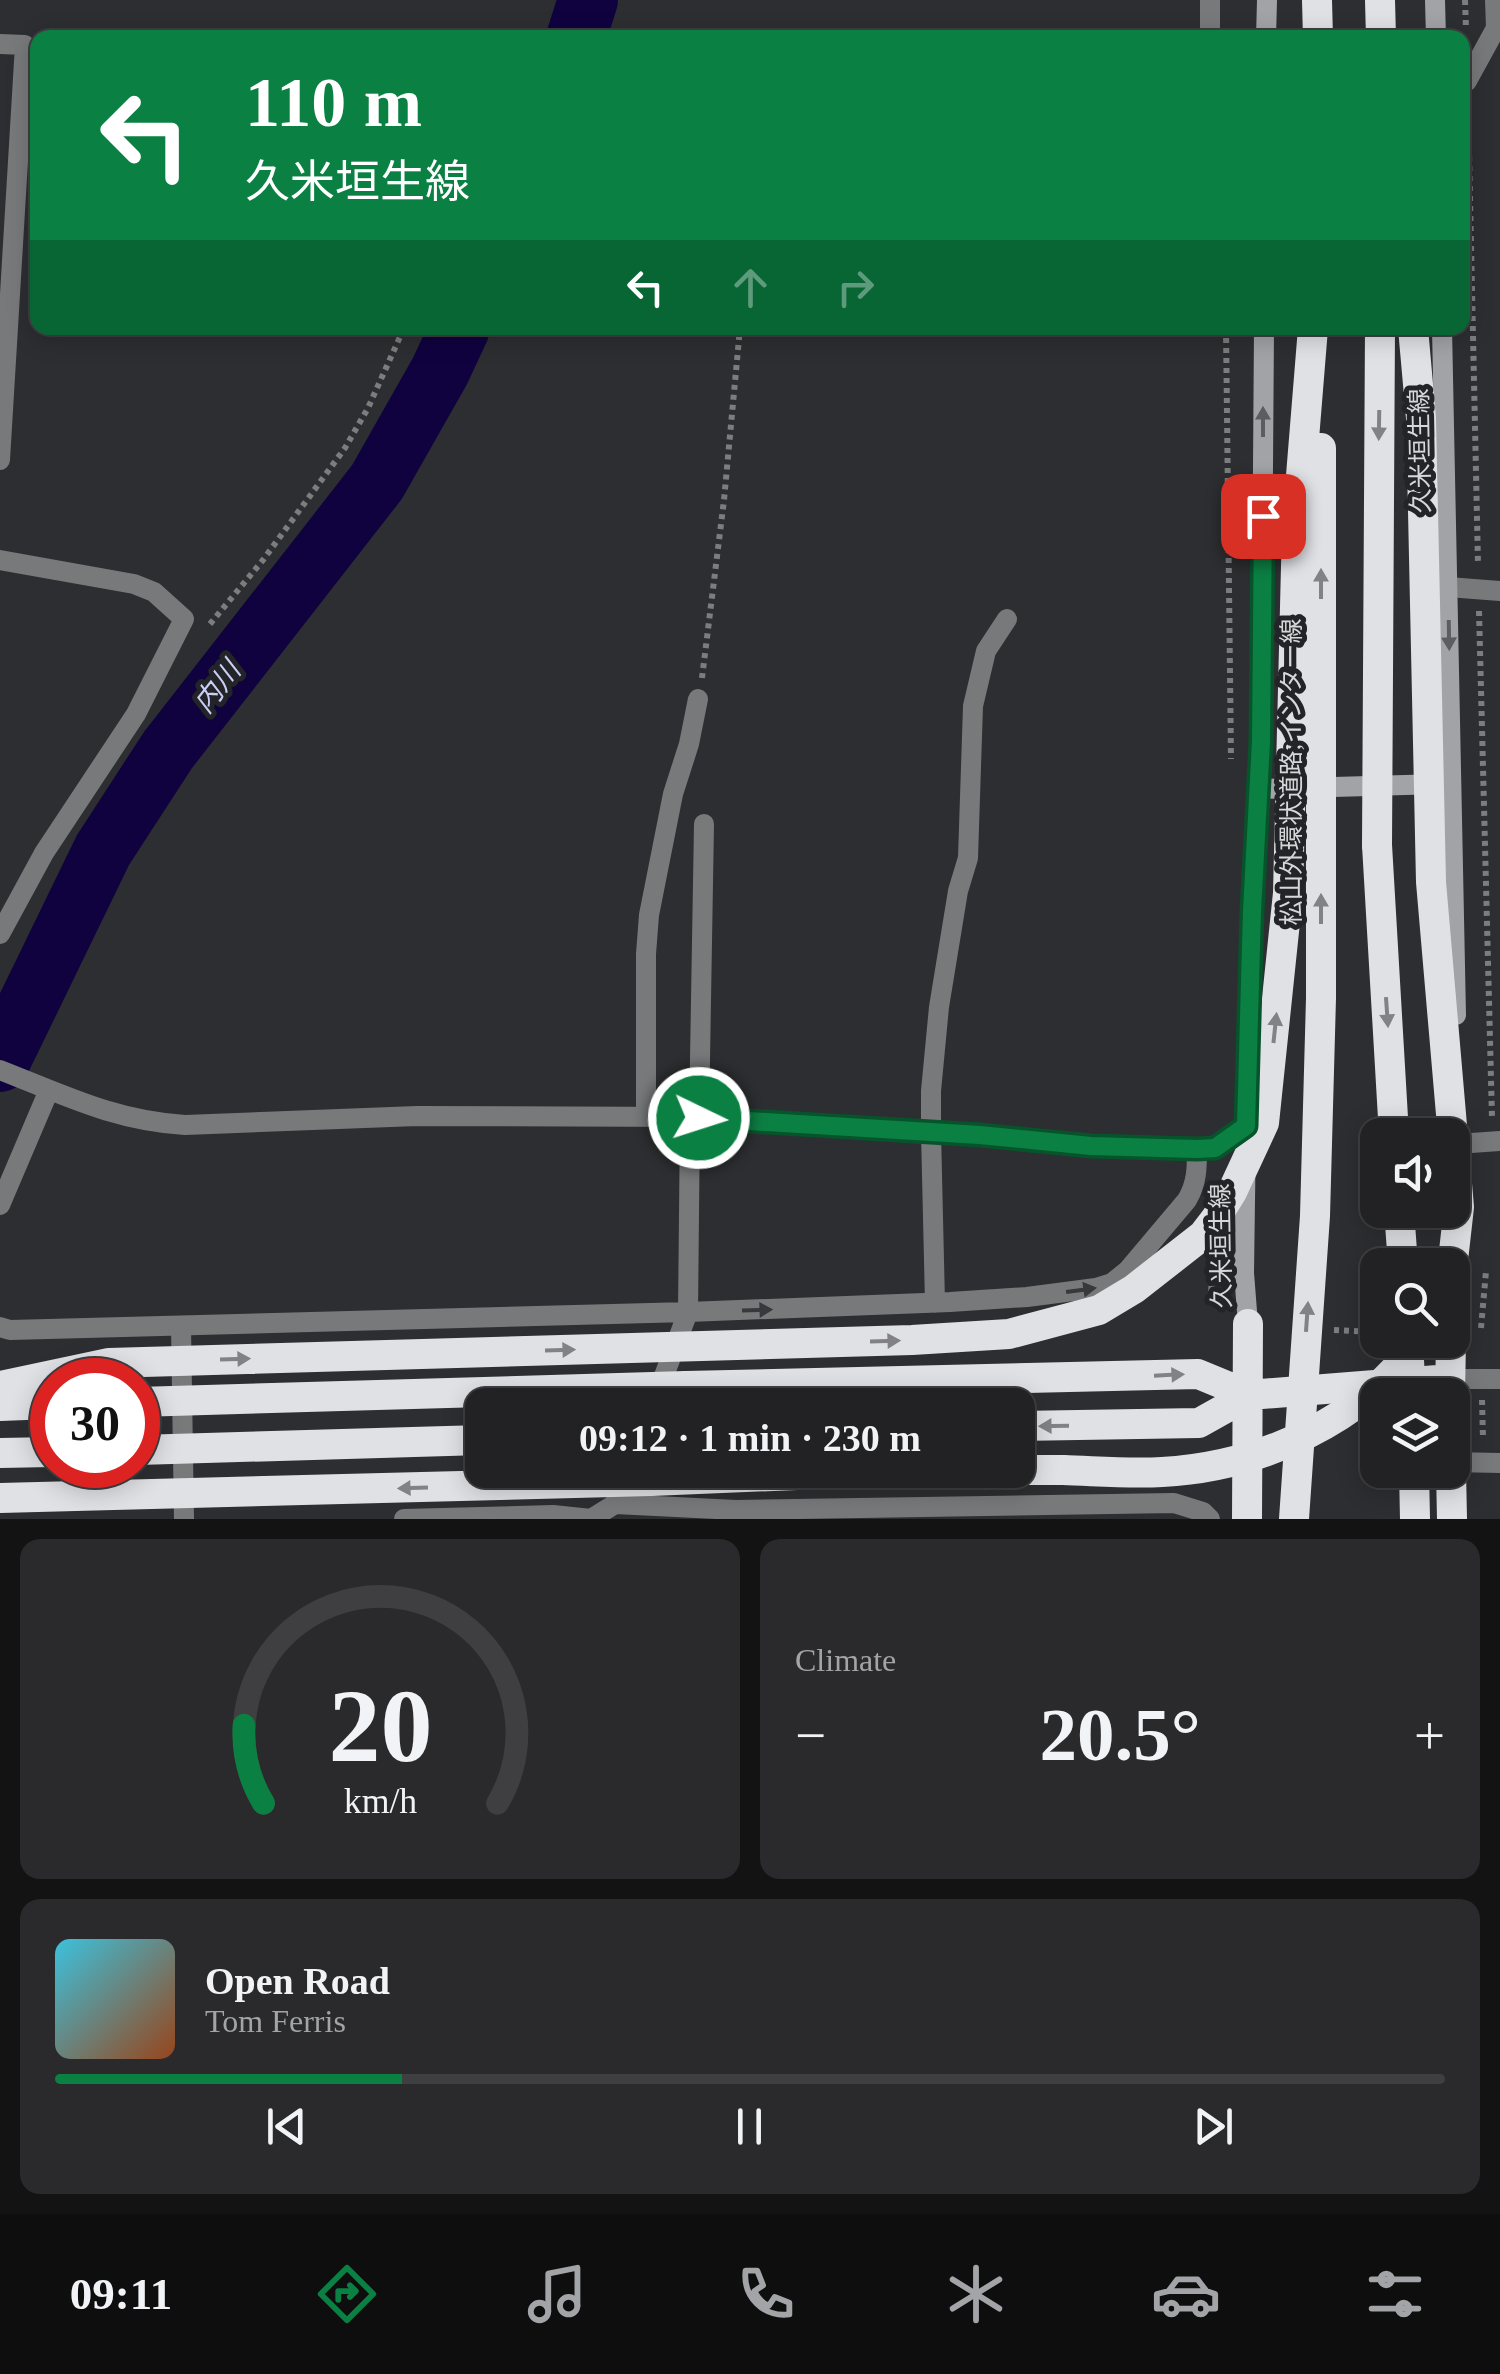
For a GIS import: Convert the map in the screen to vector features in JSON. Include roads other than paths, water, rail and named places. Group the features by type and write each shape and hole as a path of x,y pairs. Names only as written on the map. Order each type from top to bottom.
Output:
{"highway":[{"path":"1317,0 1318,30"},
{"path":"1380,0 1381,30"},
{"path":"0,1386 109,1363 1008,1334 1099,1310 1167,1265 1216,1218 1264,1124 1288,893 1297,525 1312,335"},
{"name":"松山外環状道路;インター線","path":"1294,1519 1315,1216 1321,998 1321,335"},
{"path":"1380,335 1376,845 1393,1118"},
{"path":"1414,335 1421,418 1431,882 1460,1207 1455,1248"},
{"path":"1247,1519 1248,1324"},
{"path":"1035,1470 1163,1472 1226,1463 1272,1450 1315,1430 1350,1407 1406,1358"},
{"path":"160,1401 1198,1374 1249,1395 1360,1391"},
{"path":"1035,1426 1199,1423 1249,1395"},
{"path":"0,1406 30,1405"},
{"path":"160,1449 465,1440"},
{"path":"0,1453 30,1452"},
{"path":"0,1498 465,1486"},
{"path":"1414,1488 1415,1519"},
{"path":"1451,1488 1452,1519"}],"main road":[{"path":"1266,30 1267,0"},
{"path":"1435,0 1436,30"},
{"name":"久米垣生線","path":"1248,1324 1244,1273 1246,1126 1261,741 1264,335"},
{"name":"久米垣生線","path":"1442,335 1457,1118"},
{"path":"1258,789 1453,784"}],"street":[{"path":"1210,0 1210,30"},
{"path":"1470,77 1498,28 1496,0"},
{"path":"0,44 30,43"},
{"path":"0,460 30,75"},
{"path":"0,560 134,584 154,592 184,619 136,714 44,852 0,934"},
{"path":"1448,588 1500,591"},
{"path":"935,1303 931,1091 939,1007 958,891 968,858 973,706 986,650 1008,619"},
{"path":"646,1118 646,954 650,915 673,794 698,698"},
{"path":"659,1388 688,1312 704,824"},
{"path":"0,1070 118,1116 185,1125 418,1116 694,1118 1091,1146 1197,1149 1215,1148 1246,1126"},
{"path":"0,1204 41,1086"},
{"path":"1470,1143 1500,1140"},
{"path":"0,1327 10,1330 688,1312 935,1303 1096,1288 1128,1270 1186,1200 1194,1188 1197,1149"},
{"path":"182,1326 184,1519"},
{"path":"1470,1384 1500,1379"},
{"path":"1470,1462 1500,1462"},
{"path":"615,1504 621,1488"},
{"path":"404,1519 553,1516 591,1519 615,1504 736,1510 1174,1502 1210,1519"}],"waterway":[{"name":"内川","path":"579,30 588,0"},
{"name":"内川","path":"0,1062 103,850 168,750 377,482 457,335"}]}
